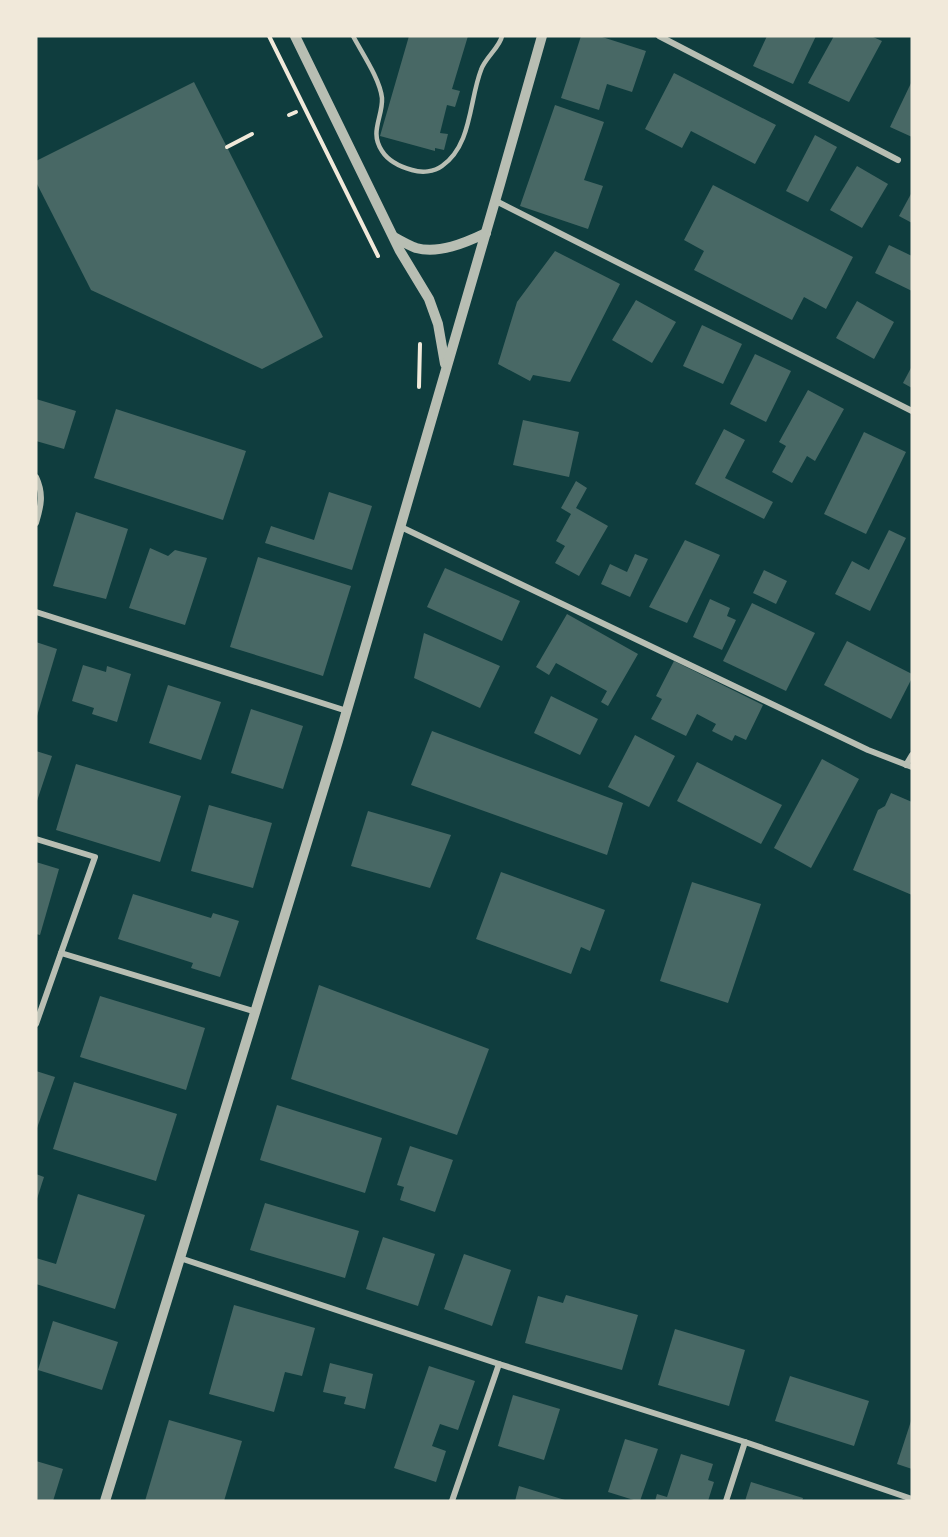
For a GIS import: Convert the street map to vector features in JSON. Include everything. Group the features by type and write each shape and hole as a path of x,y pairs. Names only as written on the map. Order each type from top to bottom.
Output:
{"street":[{"path":"295,36 407,263 434,310 442,340 446,369"},
{"path":"105,1501 347,711 542,36"},
{"path":"659,36 898,160"},
{"path":"496,201 912,411"},
{"path":"394,237 414,247 433,249 462,244 486,233"},
{"path":"36,477 42,499 36,523"},
{"path":"401,527 868,750 909,766 912,755"},
{"path":"36,612 347,711"},
{"path":"36,839 95,857 36,1024"},
{"path":"61,953 256,1012"},
{"path":"180,1258 499,1364 746,1442 912,1499"},
{"path":"452,1501 499,1364"},
{"path":"726,1501 746,1442"}],"lane":[{"path":"353,36 377,82 382,99 375,133 382,151 397,165 419,172 436,170 450,160 459,148 481,70 502,36"}],"path":[{"path":"269,36 383,262"},
{"path":"289,115 296,112"},
{"path":"227,147 252,135"},
{"path":"419,389 420,335"}],"building":[{"path":"409,36 468,36 452,89 460,91 455,107 447,105 440,133 448,134 444,150 435,148 435,151 380,136"},
{"path":"581,36 599,36 646,51 632,92 607,84 599,110 561,98"},
{"path":"767,36 816,36 793,84 753,66"},
{"path":"834,36 871,36 882,41 849,102 808,83"},
{"path":"674,73 776,125 755,164 691,131 682,148 645,129"},
{"path":"912,81 912,137 890,127"},
{"path":"194,82 323,337 262,369 91,290 36,182 36,161"},
{"path":"555,105 604,122 584,180 603,186 588,229 520,206"},
{"path":"815,135 837,147 808,202 786,191"},
{"path":"857,166 888,184 862,228 830,210"},
{"path":"713,185 853,257 826,309 804,297 792,320 694,270 704,251 684,240"},
{"path":"912,192 912,223 899,216"},
{"path":"889,245 912,256 912,291 875,273"},
{"path":"555,251 620,284 570,382 533,375 530,381 498,364 517,302"},
{"path":"636,300 676,322 652,363 612,340"},
{"path":"857,301 894,322 874,359 836,338"},
{"path":"702,325 742,344 723,384 683,366"},
{"path":"755,354 791,371 766,422 730,404"},
{"path":"912,366 912,388 903,383"},
{"path":"808,390 844,409 815,461 807,456 792,483 772,472 786,446 779,442"},
{"path":"36,399 76,411 64,449 36,441"},
{"path":"116,409 246,451 223,520 94,478"},
{"path":"523,420 579,432 569,477 513,465"},
{"path":"724,429 745,440 725,478 773,502 764,519 695,484"},
{"path":"864,432 906,452 866,534 824,514"},
{"path":"576,481 587,488 576,508 608,526 579,576 555,563 565,546 556,541 571,514 561,508"},
{"path":"329,492 372,506 352,570 265,543 271,526 314,540"},
{"path":"76,512 128,529 106,599 53,586"},
{"path":"889,530 906,538 870,611 835,594 852,561 869,570"},
{"path":"685,540 720,555 687,623 649,607"},
{"path":"150,548 168,556 175,550 207,558 185,625 129,608"},
{"path":"635,554 648,559 630,597 601,584 610,564 627,572"},
{"path":"258,557 351,586 323,676 230,647"},
{"path":"445,568 520,601 502,641 427,607"},
{"path":"764,570 787,581 776,604 753,593"},
{"path":"710,599 730,608 727,616 736,620 722,650 693,637"},
{"path":"752,603 815,633 786,691 723,661"},
{"path":"567,614 638,654 608,706 601,702 607,691 556,663 549,675 536,667"},
{"path":"424,633 500,666 480,708 414,678"},
{"path":"847,641 912,674 891,719 824,685"},
{"path":"36,642 57,649 37,716 36,716"},
{"path":"674,661 763,705 746,740 735,735 732,741 712,731 716,724 697,714 686,736 651,719 662,699 656,696"},
{"path":"83,665 106,672 107,666 131,674 117,722 92,714 94,708 72,701"},
{"path":"168,685 221,702 201,760 149,743"},
{"path":"551,696 598,719 580,755 534,733"},
{"path":"251,709 303,726 283,789 231,773"},
{"path":"432,731 623,803 607,855 411,785"},
{"path":"635,735 675,756 649,807 608,787"},
{"path":"36,751 52,756 36,804"},
{"path":"822,759 859,779 811,868 774,848"},
{"path":"697,762 782,805 761,844 677,801"},
{"path":"76,764 181,796 160,862 56,830"},
{"path":"891,793 912,802 912,895 853,870 878,810 885,806"},
{"path":"209,805 272,823 253,888 191,871"},
{"path":"368,811 451,835 430,888 351,866"},
{"path":"36,862 59,869 40,935 36,934"},
{"path":"501,872 605,910 590,951 581,947 571,974 476,939"},
{"path":"692,882 761,904 728,1003 660,981"},
{"path":"133,894 211,918 213,913 239,921 220,977 191,968 193,963 118,939"},
{"path":"319,985 489,1049 457,1135 291,1079"},
{"path":"100,996 205,1028 186,1090 80,1057"},
{"path":"36,1071 55,1077 36,1131"},
{"path":"74,1082 177,1114 156,1181 53,1149"},
{"path":"277,1105 382,1138 365,1193 260,1160"},
{"path":"410,1146 453,1160 435,1212 400,1200 404,1187 397,1185"},
{"path":"36,1174 44,1177 36,1202"},
{"path":"78,1194 145,1215 115,1309 36,1284 36,1258 56,1264"},
{"path":"265,1203 359,1231 345,1278 250,1250"},
{"path":"383,1237 435,1254 418,1306 366,1289"},
{"path":"464,1254 511,1270 492,1326 444,1309"},
{"path":"566,1295 638,1315 622,1370 525,1343 538,1296 563,1303"},
{"path":"234,1305 315,1328 302,1376 285,1372 274,1412 209,1394"},
{"path":"53,1321 118,1342 102,1390 38,1370"},
{"path":"675,1329 745,1350 729,1406 658,1385"},
{"path":"330,1363 373,1374 365,1409 344,1404 346,1397 323,1392"},
{"path":"429,1366 475,1381 458,1430 440,1424 432,1446 446,1451 436,1482 394,1468"},
{"path":"790,1376 869,1401 854,1446 775,1421"},
{"path":"513,1395 560,1409 544,1460 498,1446"},
{"path":"912,1418 912,1469 897,1464"},
{"path":"169,1420 242,1441 224,1501 145,1501"},
{"path":"625,1439 658,1449 640,1501 608,1492"},
{"path":"681,1454 713,1464 708,1480 714,1482 708,1501 655,1501 657,1494 667,1497"},
{"path":"36,1461 63,1469 53,1501 36,1501"},
{"path":"751,1482 803,1498 802,1501 745,1501"},
{"path":"519,1486 565,1500 565,1501 515,1501"}]}
